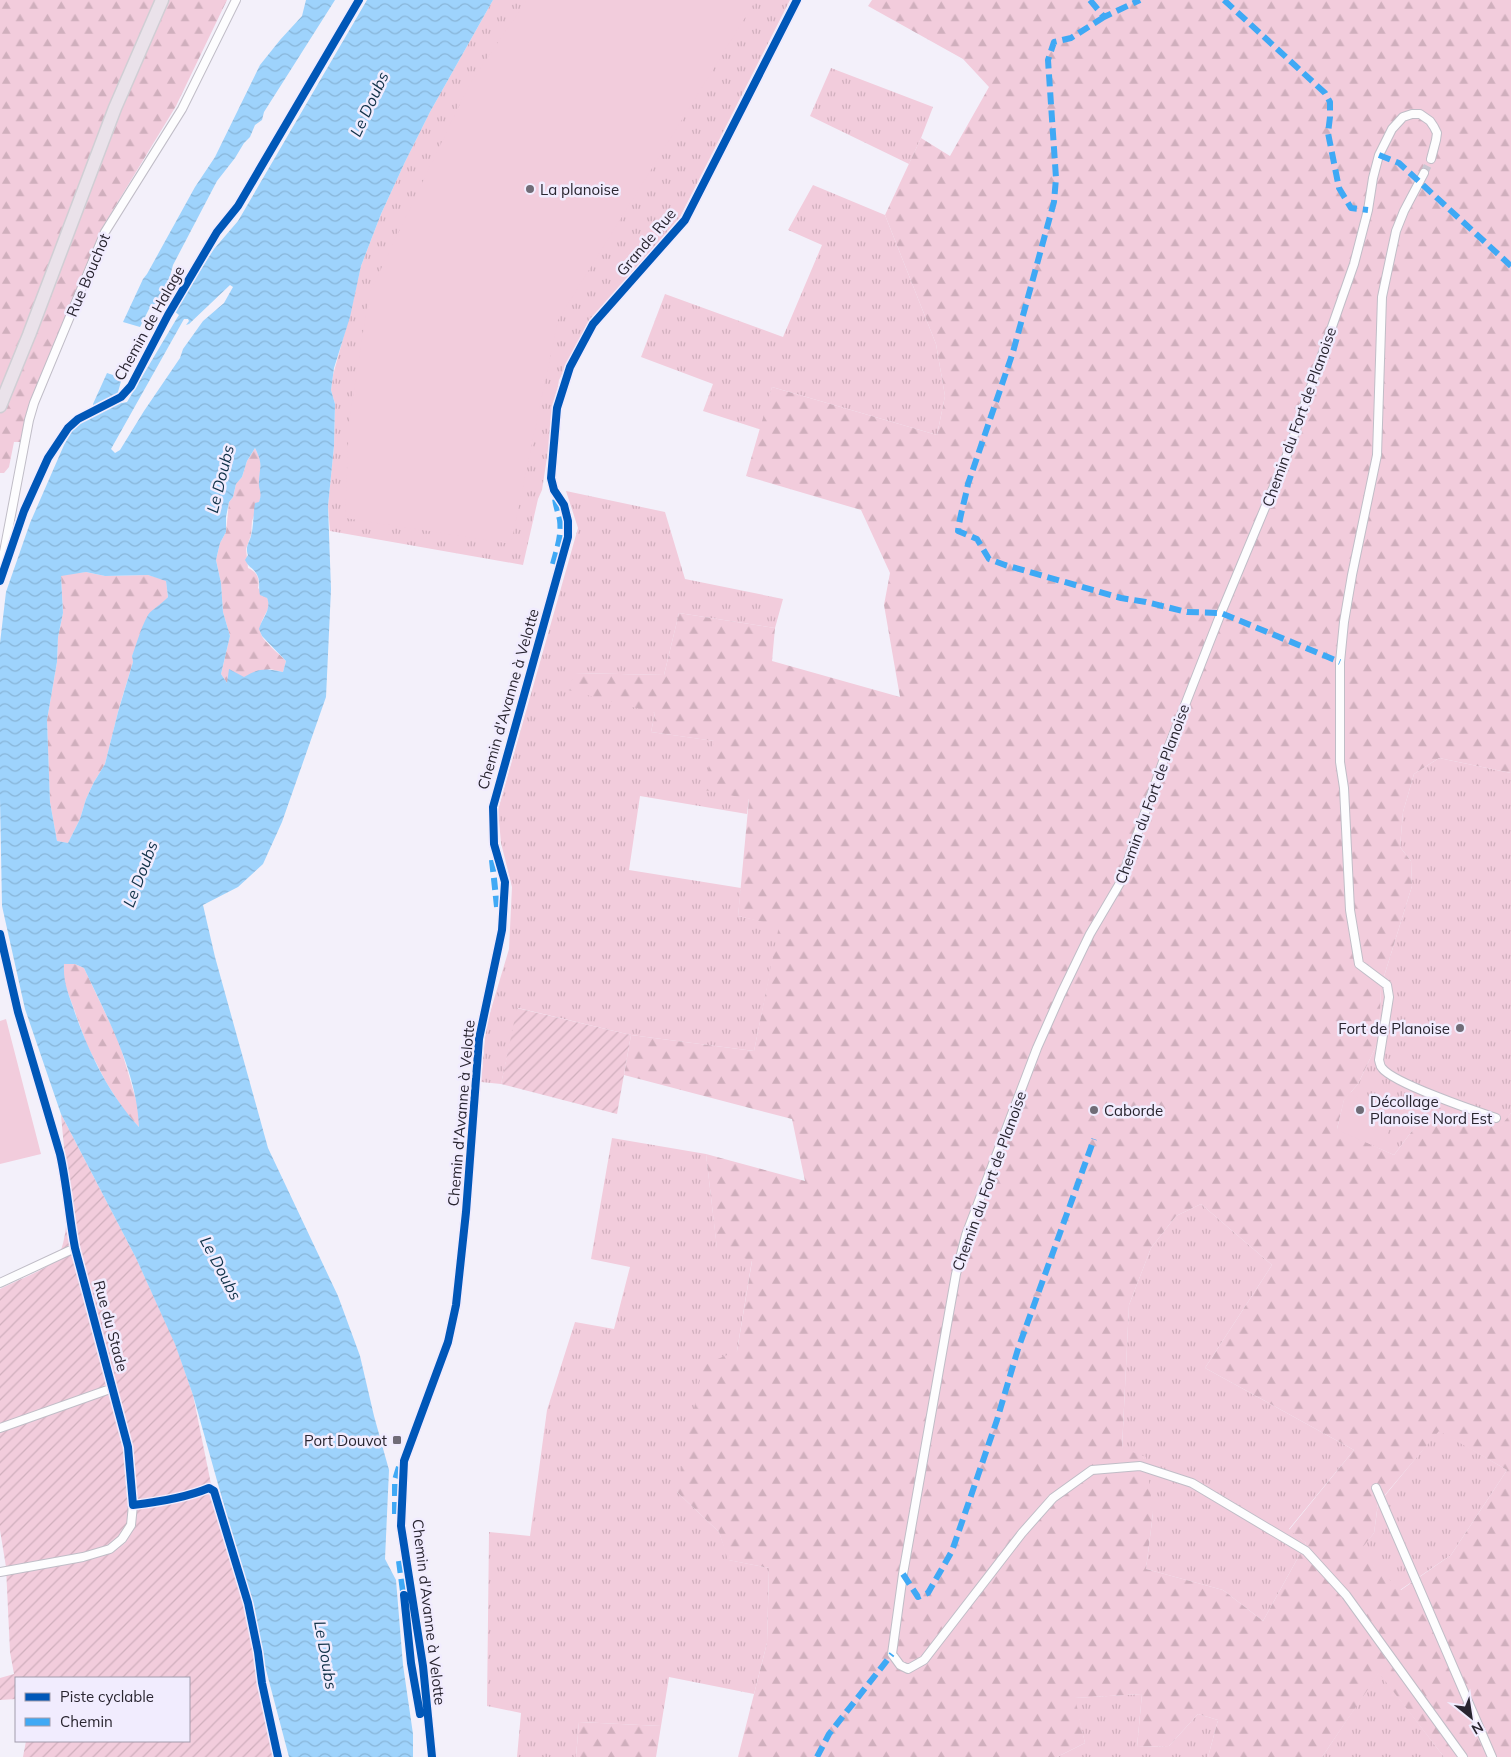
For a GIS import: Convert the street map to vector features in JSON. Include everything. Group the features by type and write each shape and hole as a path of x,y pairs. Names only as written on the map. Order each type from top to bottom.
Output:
{"main road":[{"path":"0,406 29,336 115,108 162,0"}],"street":[{"name":"Rue Bouchot","path":"0,573 34,402 105,232 182,109 236,0"},
{"name":"Grande Rue","path":"551,478 557,408 570,367 593,324 685,220 797,0"},
{"name":"Chemin du Fort de Planoise","path":"1431,159 1437,133 1430,121 1420,114 1402,117 1392,129 1379,155 1368,210 1354,264 1287,455 1165,756 1120,883 1090,934 1037,1048 966,1235 956,1274 892,1654 900,1665 908,1669 924,1660 1022,1533 1054,1498 1092,1470 1140,1466 1192,1483 1306,1550 1346,1595 1463,1757"},
{"path":"1424,173 1396,231 1382,297 1377,455 1344,622 1340,662 1340,762 1344,788 1350,910 1359,964 1387,985 1389,997 1379,1060 1382,1068 1400,1080 1456,1105 1496,1118"},
{"name":"Chemin de Halage","path":"90,413 120,397 131,386 168,315 217,232"},
{"name":"Chemin d'Avanne à Velotte","path":"432,1757 423,1666 401,1526 404,1461 448,1342 456,1305 466,1212 478,1039 502,930 505,882 494,844 493,807 568,537 568,521 564,505 554,490 551,478"},
{"name":"Rue du Stade","path":"0,1572 83,1557 110,1550 122,1539 131,1525 133,1505 128,1447 75,1248 60,1154"},
{"path":"0,1283 75,1248"},
{"name":"Rue du Stade","path":"0,1428 113,1388"},
{"path":"1376,1488 1492,1757"}],"green space":[{"path":"0,0 227,0 176,106 102,228 30,402 20,442 14,442 9,467 4,473 0,473"},
{"name":"La planoise","path":"493,0 790,0 680,217 588,326 559,380 542,490 538,499 523,565 330,531 328,506 334,446 335,404 331,390 333,375 361,266 381,214 405,162 430,112"},
{"name":"La planoise","path":"527,0 756,0 558,320 511,544 345,518 349,422 369,294 470,83"},
{"path":"872,0 1511,0 1511,773 1439,758 1414,774 1403,812 1400,847 1411,861 1412,886 1381,986 1379,1040 1358,1084 1344,1100 1337,1129 1394,1155 1436,1099 1500,1127 1511,1113 1511,1757 1444,1757 1379,1673 1322,1757 1208,1757 1218,1720 1198,1714 1169,1746 1137,1747 1142,1694 1075,1698 1085,1743 1057,1757 738,1757 767,1643 769,1568 728,1560 719,1532 677,1492 703,1365 737,1351 752,1261 717,1249 706,1154 805,1181 792,1119 624,1075 631,1035 754,1051 779,926 738,916 749,799 704,790 714,741 651,732 655,713 568,690 575,673 664,675 679,613 775,628 772,661 900,697 884,605 890,573 861,510 746,476 772,387 937,435 945,396 936,344 885,215 921,138 950,156 989,87 963,59 868,6","holes":["1201,1204 1272,1265 1205,1368 1354,1450 1289,1530 1306,1543 1263,1621 1223,1590 1146,1569 1153,1513 1146,1457 1122,1448 1129,1305 1151,1248 1176,1216","1439,1431 1507,1470 1451,1555 1401,1590 1359,1552 1374,1533 1378,1503"]},
{"path":"831,68 933,107 909,164 810,116"},
{"path":"813,185 885,215 936,344 945,396 937,435 772,387 762,430 703,411 713,384 641,357 665,294 783,337 822,245 788,230"},
{"path":"255,448 261,460 259,483 262,494 252,521 251,535 246,549 248,568 254,571 257,576 259,581 258,588 265,595 269,604 260,627 263,638 286,661 283,672 270,669 227,683 221,674 230,636 223,612 221,583 216,560 220,543 226,532 229,502 233,497 236,484 242,477 247,461"},
{"path":"566,491 665,512 685,579 783,599 775,628 679,613 664,675 575,673 655,713 651,732 715,741 749,798 747,814 640,796 629,870 741,888 738,916 780,925 754,1051 631,1035 518,1008 501,1084 481,1082 486,1026 509,949 512,887 501,843 498,810 578,528"},
{"path":"86,572 105,576 148,575 166,580 168,597 161,606 154,609 132,656 133,662 105,764 86,799 80,819 68,843 57,841 50,802 47,720 63,613 61,575"},
{"path":"1439,758 1511,773 1511,1113 1500,1128 1436,1099 1394,1155 1337,1130 1344,1100 1358,1084 1379,1040 1381,986 1412,886 1411,861 1400,847 1403,812 1414,774"},
{"path":"64,964 75,964 84,968 119,1042 137,1103 140,1128 125,1112 106,1082 87,1045 63,979"},
{"path":"517,1008 631,1035 617,1114 501,1084"},
{"path":"6,1019 41,1154 0,1164 0,1021"},
{"name":"Décollage Planoise Nord Est","path":"1350,1092 1394,1121 1379,1148 1337,1130 1344,1100"},
{"path":"61,1114 136,1258 175,1343 193,1395 212,1489 246,1602 259,1684 275,1757 23,1757 26,1742 190,1742 190,1677 15,1677 15,1699 0,1700 0,1678 14,1674 10,1652 6,1567 0,1530 0,1289 46,1267 52,1263 60,1252 65,1236 67,1216 66,1170"},
{"path":"612,1138 706,1154 717,1248 752,1260 737,1351 677,1492 719,1532 729,1560 769,1568 767,1643 754,1694 669,1677 661,1726 579,1722 576,1757 517,1757 521,1713 487,1706 489,1532 530,1536 547,1410 575,1322 614,1329 630,1267 591,1259"},
{"path":"1201,1204 1272,1265 1205,1368 1354,1450 1289,1529 1306,1543 1263,1621 1223,1590 1146,1569 1153,1513 1122,1449 1129,1305 1151,1248 1176,1216"},
{"path":"1439,1430 1507,1470 1451,1555 1400,1590 1358,1552 1374,1533 1378,1504"},
{"path":"1379,1672 1444,1757 1322,1757"},
{"path":"1142,1694 1137,1747 1169,1746 1198,1714 1218,1720 1208,1757 1057,1757 1085,1743 1074,1698"},
{"path":"579,1722 661,1726 656,1757 576,1757"}],"water":[{"path":"306,0 335,0 264,112 262,120 255,125 250,137 217,181 173,265 165,295 149,309 140,327 123,322 143,279 195,187 215,157 260,65 302,16"},
{"name":"Le Doubs","path":"367,0 493,0 430,112 381,214 361,266 350,317 334,368 331,390 335,404 334,446 328,506 331,589 326,697 282,822 263,864 238,887 203,905 215,957 268,1148 338,1296 360,1356 389,1470 385,1559 396,1580 403,1665 413,1734 413,1757 289,1757 260,1647 254,1605 248,1591 193,1395 175,1344 136,1258 61,1114 25,1009 2,906 0,643 6,592 30,523 64,445 72,431 80,423 93,416 93,404 107,373 122,378 118,392 122,403 127,402 179,315 174,311 214,249 238,221","holes":["230,285 233,287 224,303 203,321 183,349 180,358 120,450 115,453 111,449 184,319 188,319 189,321 186,325","255,448 260,461 259,484 261,495 259,502 255,503 252,532 247,547 248,555 245,560 258,576 260,595 267,598 268,602 267,610 259,629 262,636 286,661 283,672 263,670 244,677 229,669 227,683 221,674 230,636 223,612 221,583 216,560 220,543 226,532 229,502 233,497 236,484 242,477 247,461","86,572 105,576 148,575 166,581 168,597 149,613 143,625 132,656 133,662 105,764 86,799 80,819 68,843 57,841 50,802 47,720 63,613 61,576","64,964 75,964 84,968 111,1025 127,1065 137,1106 139,1127 118,1101 94,1059 65,983"]}],"tunnel":[{"path":"1424,173 1431,159"}],"marked path":[{"path":"1090,0 1104,17 1140,0"},
{"path":"1224,0 1325,93 1330,102 1328,133 1339,188 1351,208 1368,210"},
{"path":"1104,17 1071,38 1054,42 1048,60 1056,178 1054,202 1013,352 968,484 958,531 977,539 989,559 1005,565 1121,598 1187,612 1221,613 1340,662"},
{"path":"1379,155 1399,163 1511,266"},
{"path":"553,564 560,531 560,520 555,496"},
{"path":"492,860 497,907"},
{"path":"903,1574 918,1597 928,1593 952,1551 997,1420 1018,1349 1094,1139"},
{"path":"395,1514 395,1480 399,1467"},
{"path":"399,1561 404,1599"},
{"path":"817,1757 829,1734 892,1654"}],"cycle path":[{"path":"0,581 24,511 48,458 68,428 78,419 121,397 131,386 168,315 217,232 238,206 359,0"},
{"path":"432,1757 423,1666 401,1526 404,1461 448,1342 456,1305 466,1212 479,1039 502,930 505,882 494,844 493,807 568,537 568,521 564,505 554,490 551,478 557,408 570,367 593,324 685,220 797,0"},
{"path":"0,934 18,1012 60,1154 75,1248 128,1447 133,1505 172,1499 209,1488 214,1491 248,1603 262,1683 278,1757"},
{"path":"404,1595 411,1663 420,1714"}],"place":[{"name":"La planoise","path":"530,189"},
{"name":"Fort de Planoise","path":"1460,1028"},
{"name":"Caborde","path":"1094,1110"},
{"name":"Décollage Planoise Nord Est","path":"1360,1110"},
{"name":"Port Douvot","path":"397,1440"}]}
